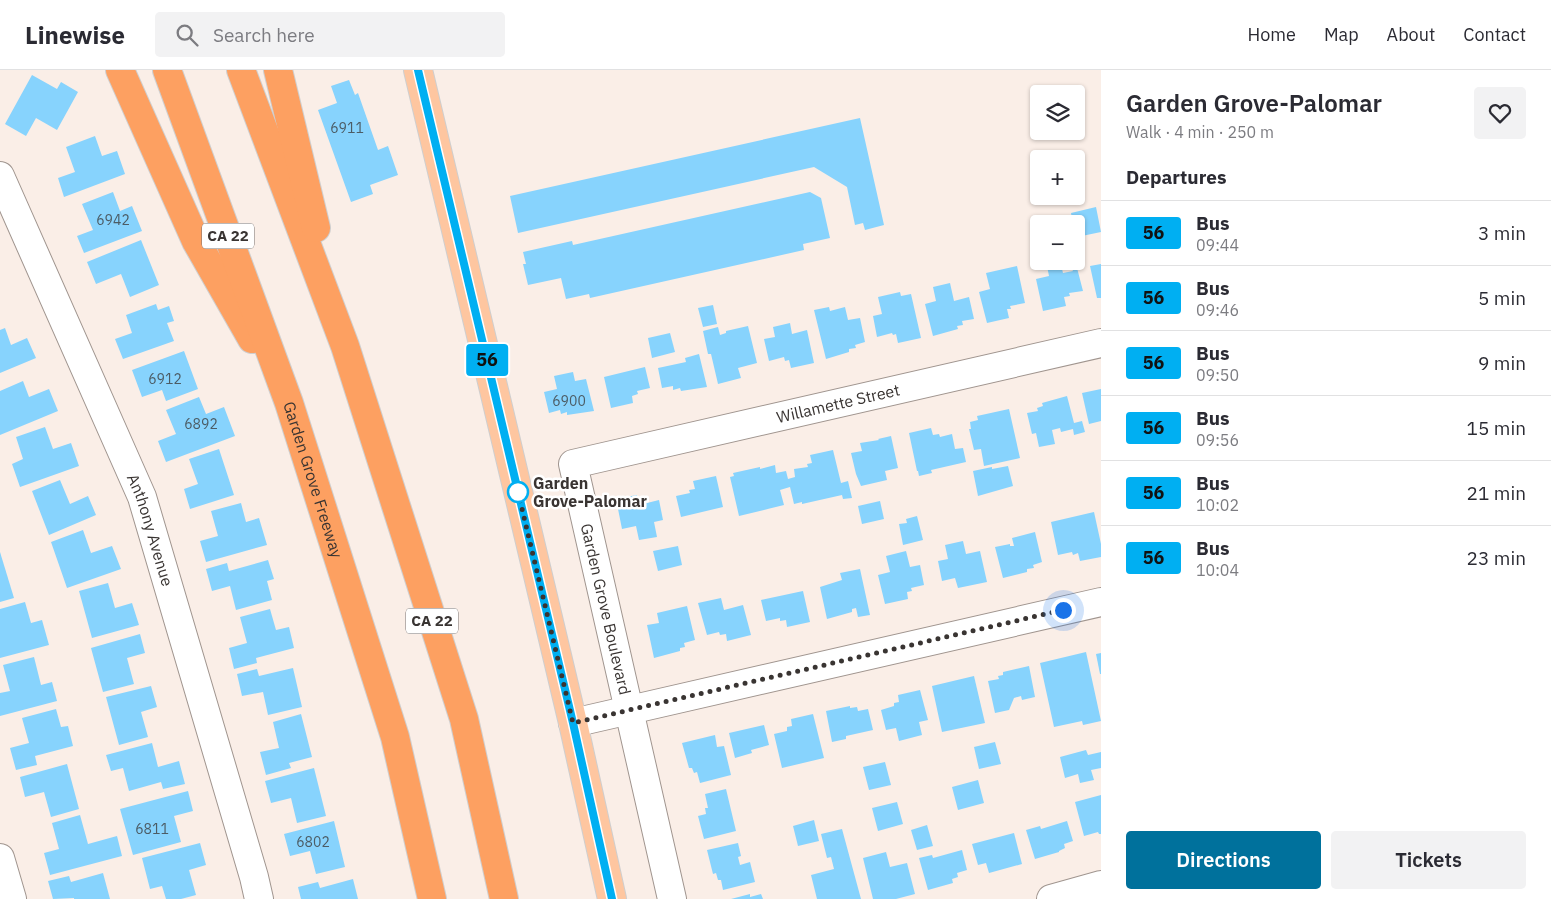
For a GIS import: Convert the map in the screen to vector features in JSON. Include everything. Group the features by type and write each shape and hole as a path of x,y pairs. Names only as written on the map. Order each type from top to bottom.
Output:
{"highway":[{"path":"120,70 196,241 289,403"},
{"name":"Garden Grove Freeway","path":"167,70 289,403 395,737 432,899"},
{"name":"CA 22","path":"241,70 345,346 464,719 504,899"},
{"path":"278,70 345,346"}],"main road":[{"path":"418,70 573,723 612,899"}],"street":[{"name":"Anthony Avenue","path":"0,176 142,497 252,868 259,899"},
{"name":"Willamette Street","path":"573,464 1101,343"},
{"name":"Garden Grove Boulevard","path":"573,464 672,899"},
{"path":"573,723 1101,602"},
{"path":"0,858 12,899"},
{"path":"1051,899 1101,885"}],"building":[{"path":"32,75 57,89 61,82 78,92 57,130 36,118 26,136 5,124"},
{"path":"349,80 355,95 358,93 378,150 388,146 398,175 370,185 373,194 351,202 318,110 337,103 331,86"},
{"path":"860,118 884,225 865,230 863,223 855,225 847,187 814,167 518,233 510,196"},
{"path":"95,136 102,156 117,151 125,174 64,197 58,178 75,172 66,147"},
{"path":"113,192 120,211 132,206 142,231 84,253 77,236 93,230 82,204"},
{"path":"810,192 821,198 830,238 803,244 804,250 590,298 589,294 566,299 561,278 528,285 523,264 526,264 523,252 572,241 573,245"},
{"path":"1096,207 1101,232 1085,235 1085,215 1071,215 1071,213"},
{"path":"141,240 159,285 130,297 121,274 96,284 87,262"},
{"path":"1101,264 1101,298 1097,298 1090,266"},
{"path":"1017,266 1025,303 1010,306 1011,309 1007,309 1009,318 987,323 979,292 990,289 986,273"},
{"path":"1048,270 1062,270 1063,273 1078,270 1083,291 1069,293 1070,296 1064,297 1066,306 1043,311 1036,279 1049,276"},
{"path":"950,283 954,301 969,297 974,319 962,321 963,325 957,326 958,329 933,336 925,304 936,301 933,287"},
{"path":"900,292 901,296 911,294 921,338 898,343 896,334 893,335 892,333 877,337 873,316 882,314 878,297"},
{"path":"156,304 158,310 169,306 174,321 167,323 174,341 123,359 115,339 132,333 126,315"},
{"path":"713,305 717,324 703,327 698,308"},
{"path":"829,307 830,311 845,307 848,320 860,318 865,342 855,345 856,348 849,349 849,352 826,359 814,310"},
{"path":"790,323 792,334 807,330 814,363 791,368 789,360 785,361 784,357 769,361 764,339 775,337 773,327"},
{"path":"748,326 757,363 738,368 741,378 718,384 703,331 718,327 720,335 726,333 726,331"},
{"path":"5,328 11,345 27,338 36,358 0,373 0,330"},
{"path":"670,333 675,352 652,358 648,338"},
{"path":"184,351 198,389 166,401 162,390 142,397 132,370"},
{"path":"699,354 707,387 681,391 680,388 673,390 673,386 662,388 658,368 686,362 685,358"},
{"path":"645,367 650,388 637,391 638,394 632,396 633,403 611,408 604,377"},
{"path":"573,372 575,381 586,379 594,411 567,415 567,412 561,414 560,410 549,413 544,392 557,389 554,376"},
{"path":"23,381 29,397 49,389 58,411 0,435 0,391"},
{"path":"1101,389 1101,421 1089,424 1082,393"},
{"path":"1067,396 1074,423 1082,421 1085,432 1074,435 1073,429 1061,432 1060,428 1052,430 1055,444 1039,447 1036,433 1032,434 1027,413 1038,411 1037,408 1043,406 1042,403"},
{"path":"199,397 206,414 224,407 235,436 166,462 158,441 176,434 166,410"},
{"path":"1009,409 1020,458 984,466 981,449 974,450 969,429 971,429 970,422 978,420 977,416"},
{"path":"45,427 53,449 71,443 79,466 20,487 12,464 23,459 16,437"},
{"path":"931,428 933,435 939,434 940,437 952,434 955,449 963,448 966,462 931,470 932,473 919,476 909,433"},
{"path":"891,436 898,468 885,471 887,480 861,486 851,453 862,451 860,443"},
{"path":"219,449 234,495 190,509 184,489 198,484 189,459"},
{"path":"833,450 841,483 848,481 852,498 843,499 842,495 794,504 790,487 780,490 784,505 739,516 730,477 734,476 733,473 775,465 776,473 786,471 788,479 795,477 794,469 808,467 807,464 812,463 810,455"},
{"path":"1008,466 1013,486 978,496 973,471"},
{"path":"716,476 723,507 681,517 676,496 690,493 689,490 695,489 693,481"},
{"path":"60,480 70,504 88,496 96,515 49,535 32,491"},
{"path":"637,495 638,502 646,501 647,503 659,500 663,520 654,522 657,537 639,540 636,526 622,529 616,499"},
{"path":"880,501 884,519 862,524 858,506"},
{"path":"241,503 246,522 259,518 267,545 206,562 200,541 218,536 211,511"},
{"path":"1094,512 1101,544 1101,557 1080,561 1078,553 1073,555 1072,552 1058,555 1051,522"},
{"path":"917,516 923,540 903,545 899,524 907,523 906,519"},
{"path":"83,530 91,553 112,546 121,569 67,588 51,542"},
{"path":"1035,532 1042,562 1033,565 1034,568 1027,569 1027,572 1003,578 995,547 1010,544 1010,546 1014,546 1012,538"},
{"path":"963,541 966,554 980,551 987,582 958,588 955,578 942,581 938,561 948,559 945,545"},
{"path":"678,546 682,565 658,571 653,551"},
{"path":"906,551 910,567 920,565 924,585 911,588 912,591 907,592 908,599 885,604 878,575 890,572 886,556"},
{"path":"0,552 14,598 0,602"},
{"path":"268,560 274,579 267,581 272,600 236,610 230,586 212,591 206,569 227,563 229,571"},
{"path":"860,569 870,615 858,617 856,608 852,609 852,612 827,619 820,587 842,580 840,573"},
{"path":"108,583 115,608 132,603 139,625 92,638 79,591"},
{"path":"803,591 810,622 787,627 786,620 780,621 780,618 766,621 761,600"},
{"path":"721,598 724,610 743,605 751,635 727,641 726,634 720,635 719,632 707,635 698,603"},
{"path":"25,602 31,623 42,620 49,645 0,658 0,609"},
{"path":"687,606 695,640 684,643 685,647 680,648 680,651 654,658 647,625 659,623 657,613"},
{"path":"270,609 276,630 289,627 294,648 256,658 257,663 234,669 229,648 247,643 240,617"},
{"path":"140,634 145,653 127,658 134,684 103,692 91,648"},
{"path":"1086,652 1101,721 1083,725 1082,721 1054,727 1040,663"},
{"path":"1101,653 1101,674 1100,674 1096,654"},
{"path":"34,657 41,685 52,682 57,701 0,716 0,693 10,691 3,665"},
{"path":"1029,666 1035,697 1022,700 1021,696 1014,698 1009,710 995,713 988,681 999,679 998,676 1003,675 1003,672"},
{"path":"293,668 302,707 268,715 263,692 242,696 237,674 257,669 259,676"},
{"path":"974,676 985,723 942,732 932,686"},
{"path":"151,686 157,707 141,712 148,737 119,745 106,697"},
{"path":"920,690 928,720 919,722 922,735 899,741 896,728 886,730 881,710 894,706 894,703 899,702 898,695"},
{"path":"850,706 850,708 857,707 858,711 868,709 873,730 846,736 846,739 832,742 826,711"},
{"path":"56,709 61,727 68,726 73,746 35,756 37,765 16,770 10,748 29,743 22,718"},
{"path":"301,714 312,757 289,763 291,768 266,775 260,752 279,748 273,722"},
{"path":"813,714 824,758 782,768 774,734 787,731 787,727 792,726 791,719"},
{"path":"764,725 769,745 751,750 752,753 735,758 729,733"},
{"path":"715,735 717,747 724,746 731,775 700,783 697,772 694,773 692,768 689,768 682,743"},
{"path":"995,742 1001,764 979,769 974,747"},
{"path":"152,743 158,767 179,761 185,784 163,789 161,782 129,791 123,768 111,771 106,755"},
{"path":"1086,750 1088,755 1101,752 1101,768 1091,770 1094,780 1080,783 1078,774 1065,778 1060,757"},
{"path":"885,762 891,785 869,790 863,767"},
{"path":"67,764 79,809 51,817 44,792 25,797 20,777"},
{"path":"314,768 326,816 297,823 291,798 271,803 265,781"},
{"path":"978,780 984,803 958,810 952,787"},
{"path":"726,789 736,831 704,839 698,816 706,814 705,808 708,808 705,794"},
{"path":"188,791 193,811 174,816 181,842 133,855 120,809"},
{"path":"1101,795 1101,834 1098,832 1084,836 1075,802"},
{"path":"897,802 903,824 878,831 872,808"},
{"path":"80,815 88,844 117,836 122,856 50,875 44,853 59,849 52,823"},
{"path":"814,820 819,841 798,846 793,826"},
{"path":"334,821 345,867 316,874 310,851 290,856 284,834"},
{"path":"1067,821 1073,841 1064,844 1065,848 1059,852 1035,859 1026,830 1040,826 1041,829"},
{"path":"927,825 933,846 917,850 911,830"},
{"path":"842,829 861,899 817,899 811,875 834,869 831,857 827,858 821,834"},
{"path":"1014,833 1022,864 989,873 986,863 978,865 972,844"},
{"path":"200,843 206,865 189,870 196,895 181,899 166,899 162,886 150,889 142,858"},
{"path":"738,843 741,856 738,857 740,865 750,862 755,882 723,890 721,880 718,880 716,873 713,874 707,850"},
{"path":"962,850 967,870 957,873 958,877 952,879 953,883 928,890 919,858 932,855 933,858"},
{"path":"886,852 890,867 907,863 915,894 896,899 873,899 863,858"},
{"path":"103,873 110,899 53,899 48,881 69,876 71,882"},
{"path":"353,879 358,899 301,899 298,887 318,882 320,888"},
{"path":"750,894 750,897 761,894 763,899 731,899"}],"bus line":[{"name":"56","path":"418,70 573,723 612,899"}],"place":[{"name":"Garden Grove-Palomar","path":"518,492"}],"route":[{"path":"518,492 573,723 1063,610"}]}
